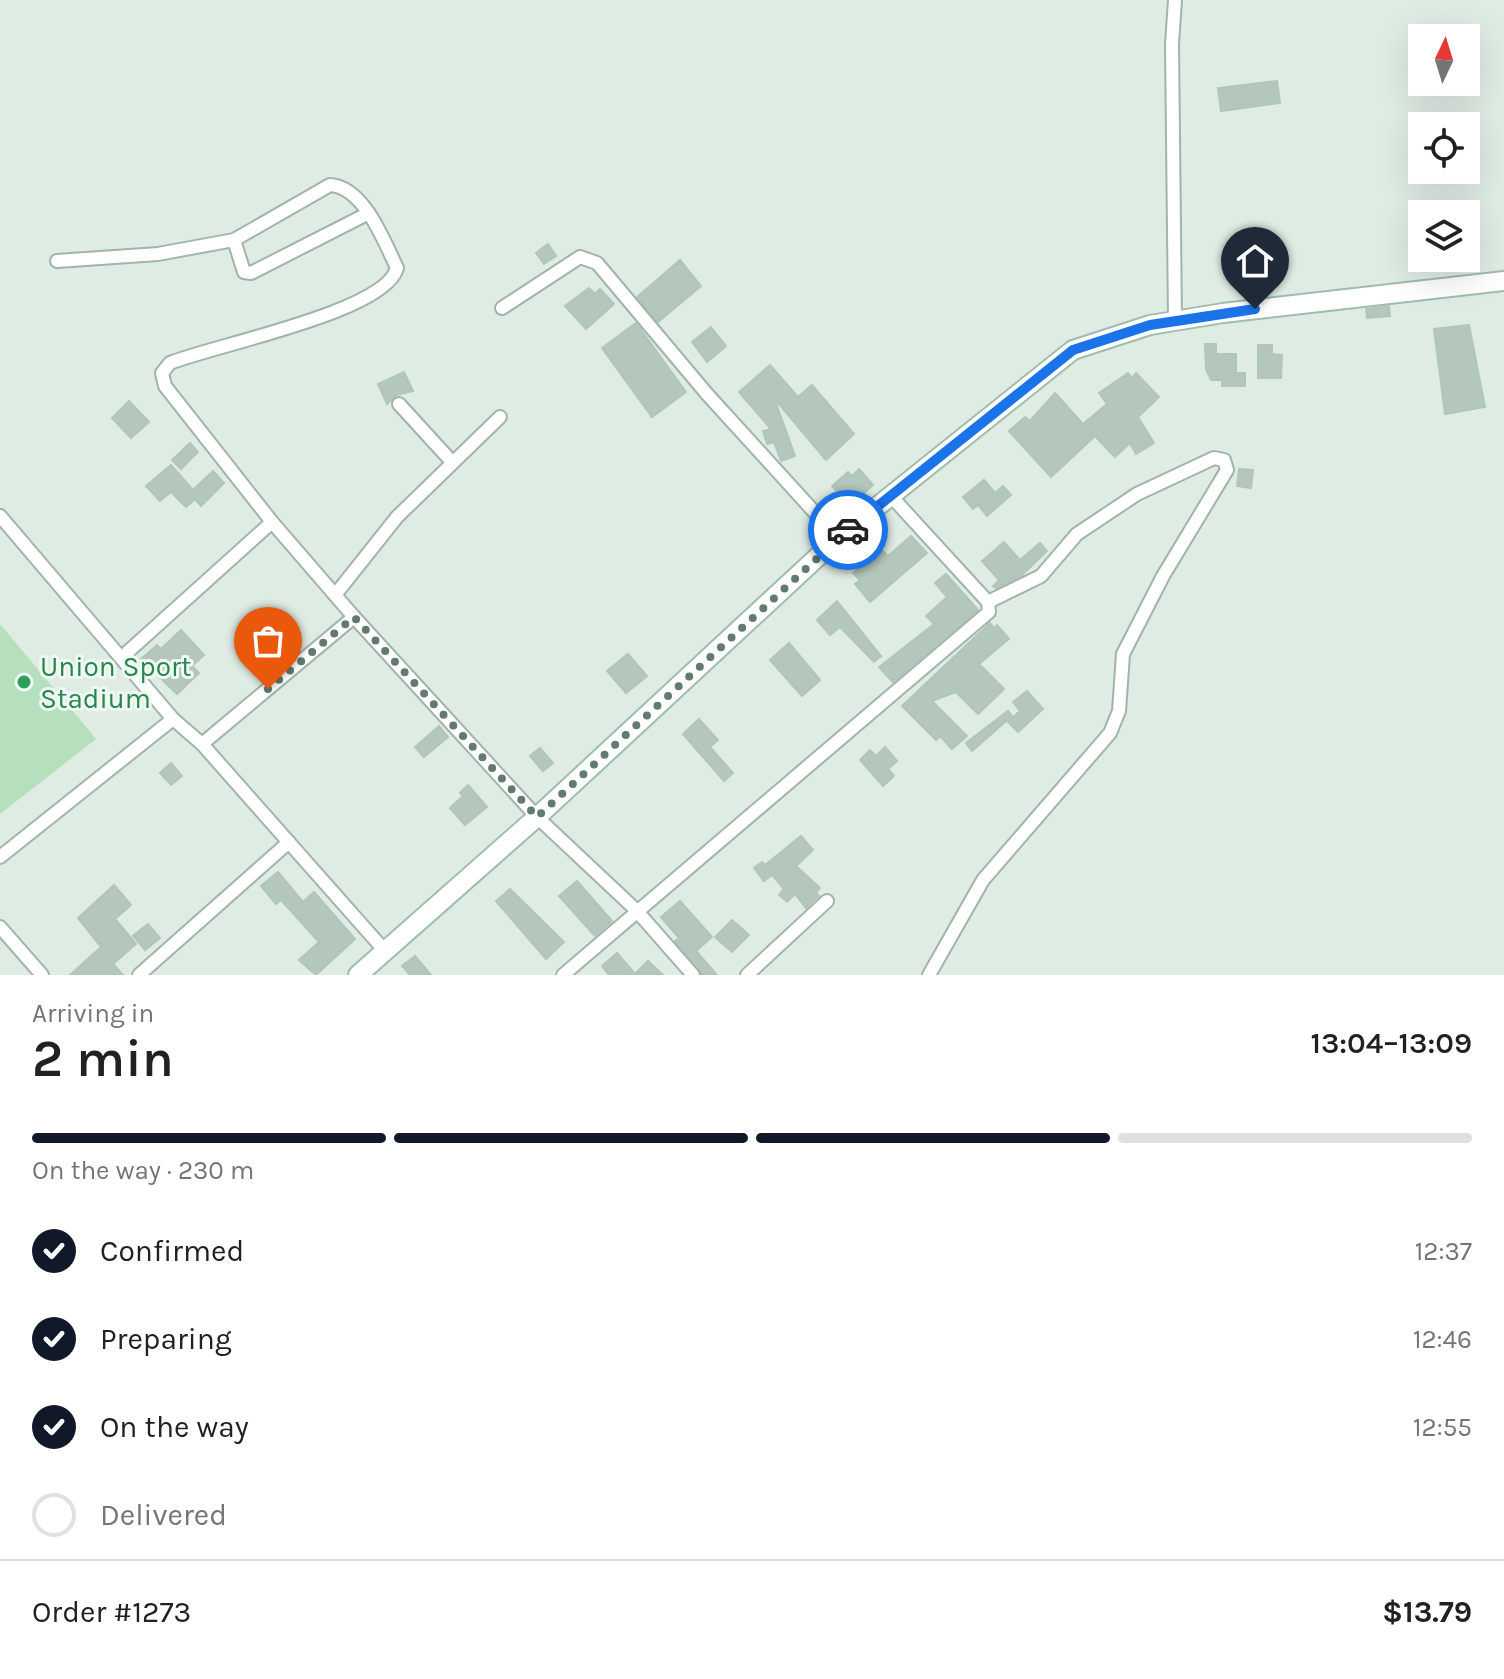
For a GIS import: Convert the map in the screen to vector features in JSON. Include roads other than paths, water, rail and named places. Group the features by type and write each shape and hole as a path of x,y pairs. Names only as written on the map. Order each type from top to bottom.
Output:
{"street":[{"path":"1175,0 1172,44 1175,321"},
{"path":"57,261 158,254 234,240 330,185 340,186 355,196 397,268 392,281 342,311 170,363 162,373 165,386 272,522 354,617 537,817 636,910 693,975"},
{"path":"234,240 244,272 251,273 367,214"},
{"path":"502,308 580,257 597,263 707,394 838,538"},
{"path":"358,975 537,817 838,538 1073,350 1175,321 1504,281"},
{"path":"399,404 452,462"},
{"path":"335,595 397,517 500,417"},
{"path":"929,975 983,880 1110,733 1119,711 1123,654 1163,576 1227,470 1224,460 1214,458 1137,494 1077,534 1041,576 988,602"},
{"path":"563,975 989,612 988,602 890,495"},
{"path":"0,516 173,719 202,744 385,951"},
{"path":"121,658 272,522"},
{"path":"202,744 354,617"},
{"path":"0,857 173,719"},
{"path":"139,975 289,842"},
{"path":"747,975 827,901"},
{"path":"0,927 42,975"}],"place":[{"name":"Union Sport Stadium","path":"24,682"}]}
